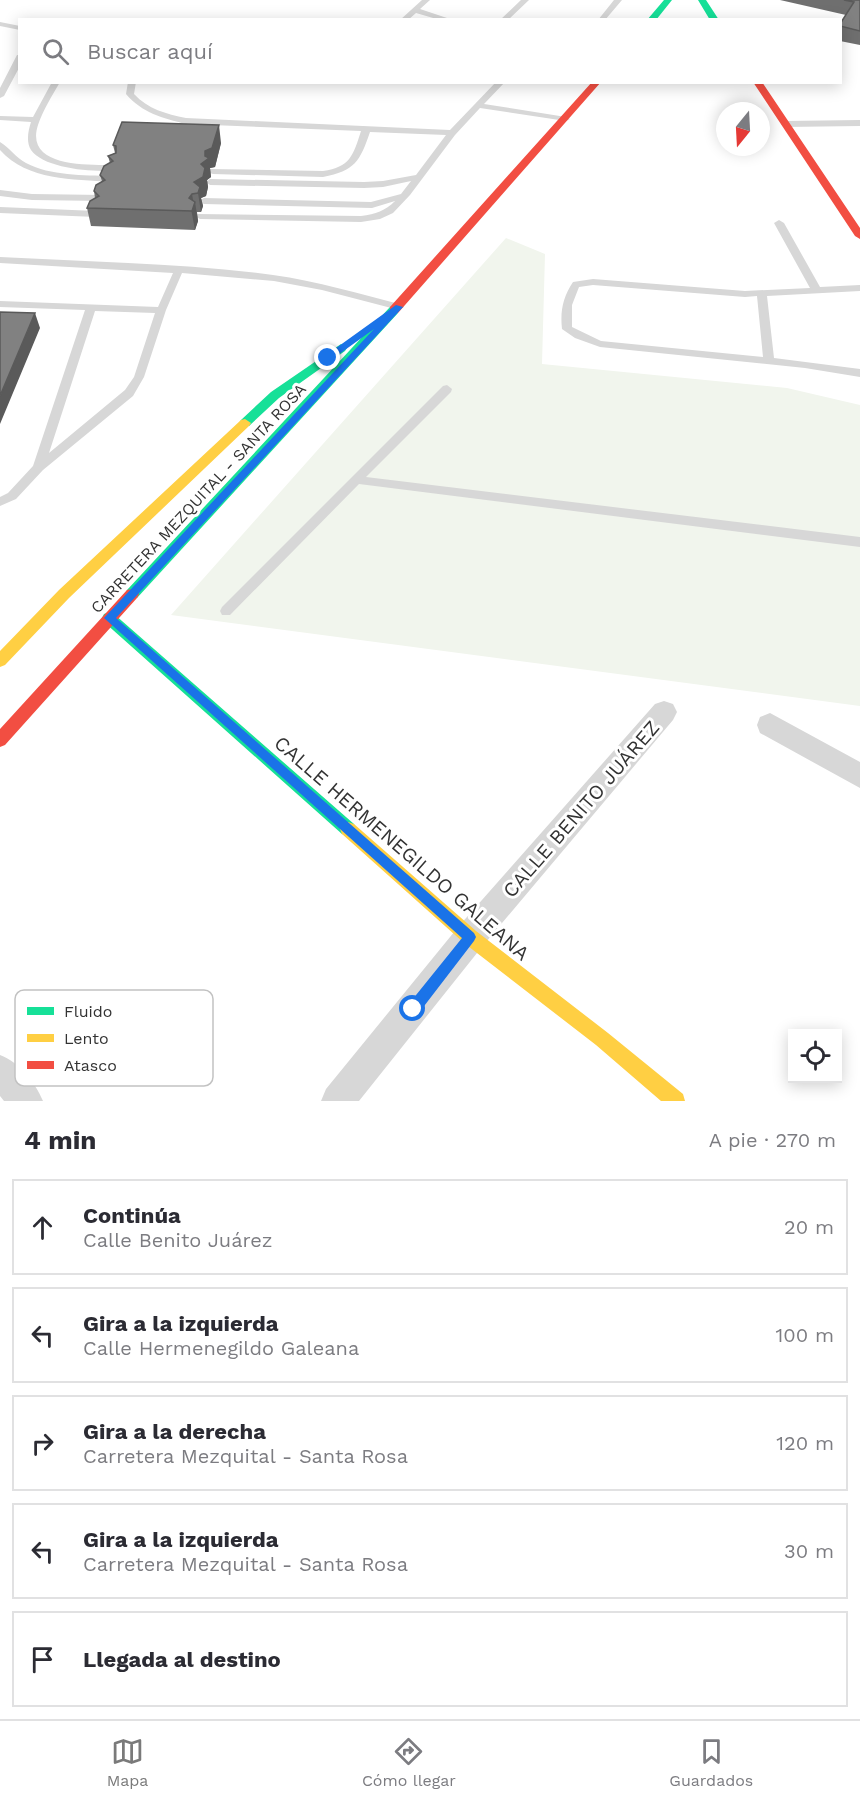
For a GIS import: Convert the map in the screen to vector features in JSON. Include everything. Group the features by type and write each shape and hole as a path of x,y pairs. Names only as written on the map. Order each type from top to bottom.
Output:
{"main road":[{"path":"653,18 668,0"},
{"path":"702,0 714,18"},
{"name":"CARRETERA MEZQUITAL - SANTA ROSA","path":"0,740 109,618 399,307 595,84"},
{"path":"758,84 860,236"},
{"name":"CARRETERA MEZQUITAL - SANTA ROSA","path":"0,661 64,594 275,395 399,307"},
{"name":"CALLE HERMENEGILDO GALEANA","path":"109,618 470,937 676,1101"}],"street":[{"name":"CALLE BENITO JUÁREZ","path":"338,1101 470,937 664,712"},
{"path":"770,725 860,776"},
{"path":"0,1071 26,1101"}],"lane":[{"path":"405,18 426,0"},
{"path":"505,18 525,0"},
{"path":"603,18 618,0"},
{"path":"415,10 443,18"},
{"path":"0,24 18,28"},
{"path":"0,96 18,61"},
{"path":"55,84 36,120 32,138 33,147 42,155 65,165 115,168"},
{"path":"132,84 130,94 146,109 163,116 186,121 452,133"},
{"path":"200,216 361,219 377,217 390,211 407,193 452,133 499,84"},
{"path":"480,106 566,119"},
{"path":"0,118 36,120"},
{"path":"785,124 860,123"},
{"path":"213,171 323,174 339,172 348,168 356,158 366,130"},
{"path":"0,145 4,151 33,170 61,176 111,178"},
{"path":"210,182 364,185 418,177"},
{"path":"0,193 32,197 103,198"},
{"path":"204,201 372,205 385,203 407,193"},
{"path":"0,210 96,214"},
{"path":"779,223 817,291"},
{"path":"0,260 178,272 215,272 274,278 322,286 399,307"},
{"path":"0,502 12,496 39,467 129,393 139,377 161,310 178,272"},
{"path":"860,288 762,294 690,291 593,282 576,284 568,297 565,315 567,328 579,336 600,344 769,361 860,373"},
{"path":"762,294 769,361"},
{"path":"0,303 161,310"},
{"path":"39,467 91,308"},
{"path":"226,610 447,389"},
{"path":"357,480 860,542"}],"shaded area":[{"path":"506,238 545,254 542,364 787,388 860,405 860,706 171,615"}],"building":[{"path":"844,0 860,0 860,31 842,26 842,21 854,2"},
{"path":"122,122 219,125 212,148 205,151 205,156 209,158 201,164 205,168 203,177 194,182 200,187 198,193 192,194 189,198 195,202 192,211 87,208 90,201 99,196 94,191 96,185 105,180 100,175 104,166 113,161 108,156 116,153 116,146 113,145"},
{"path":"0,312 35,313 0,396"}],"traffic: fast":[{"path":"653,18 668,0"},
{"path":"702,0 714,18"},
{"path":"132,594 394,310"},
{"path":"245,423 275,395 341,348"},
{"path":"109,618 348,829"}],"traffic: slow":[{"path":"0,661 64,594 245,423"},
{"path":"348,829 470,937 602,1039 676,1101"}],"traffic: jam":[{"path":"394,310 595,84"},
{"path":"758,84 860,236"},
{"path":"0,740 132,594"}],"route":[{"path":"328,358 399,307 109,618 470,937 413,1009"}]}
